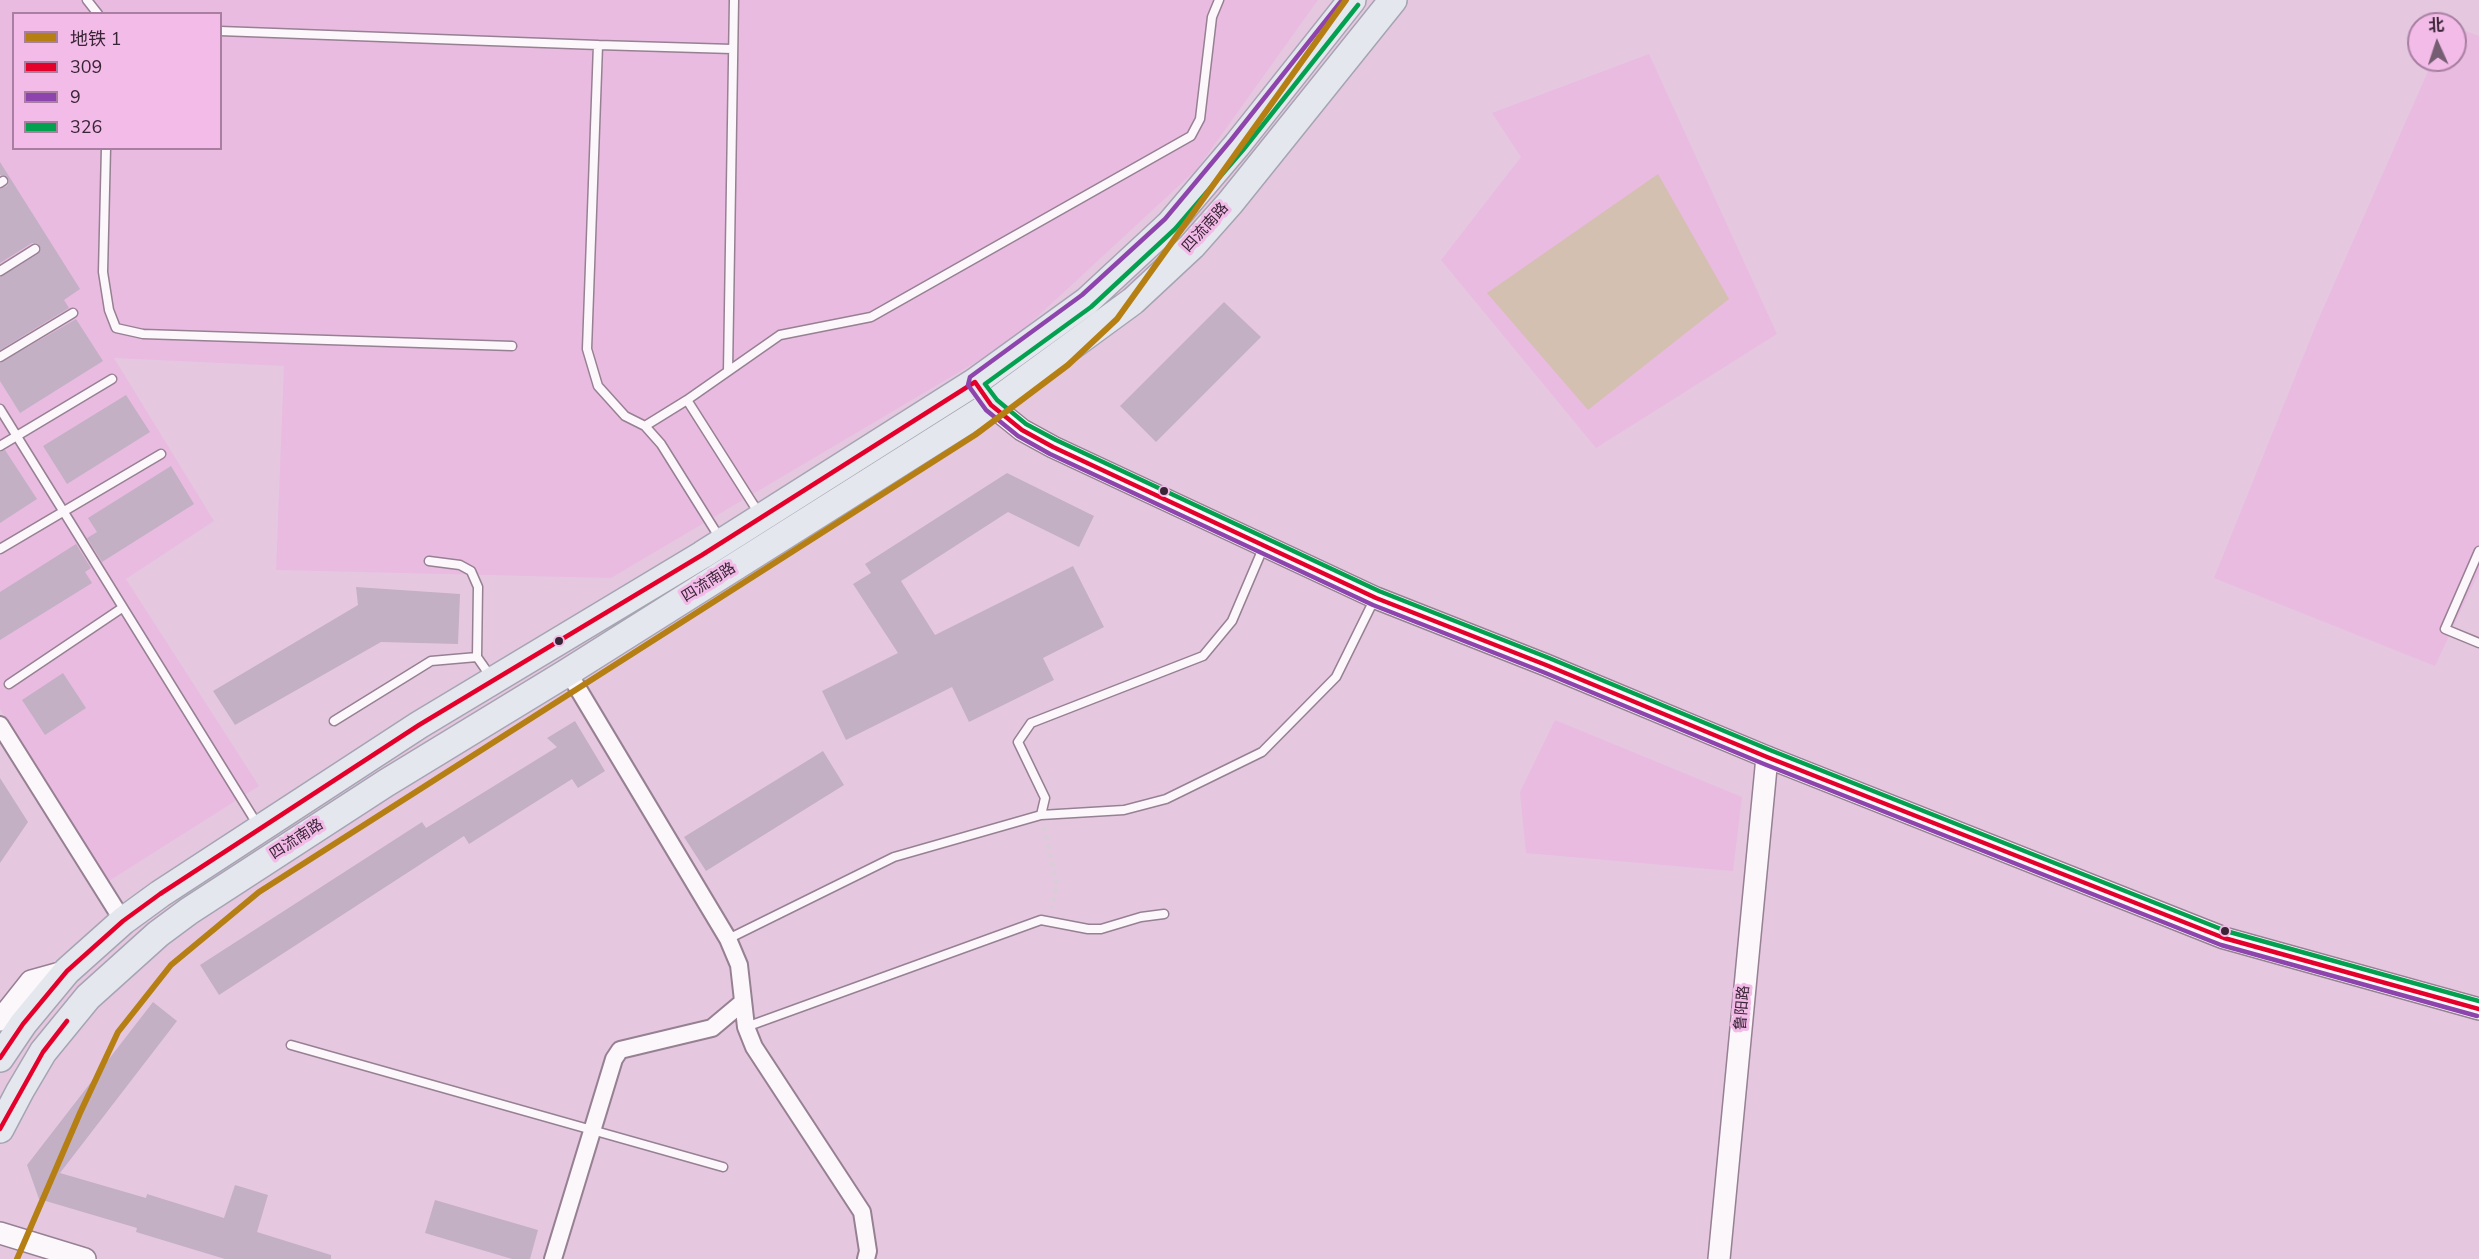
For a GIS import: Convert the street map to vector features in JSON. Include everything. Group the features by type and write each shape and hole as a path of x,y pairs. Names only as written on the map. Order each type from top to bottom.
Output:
{"main road":[{"name":"四流南路","path":"0,1129 20,1091 59,1030 106,979 158,934 386,783 568,672 1087,301 1170,225 1251,128 1352,0"},
{"name":"四流南路","path":"768,529 991,405 1107,322 1132,301 1192,246 1230,203 1393,0"},
{"name":"四流南路","path":"0,1058 23,1024 67,971 123,921 259,828 419,724 730,554"}],"street":[{"path":"975,382 991,405 1022,430 1053,447 1376,598 1546,665 1767,757 2224,938 2479,1009"},
{"path":"568,672 728,939 739,965 746,1027 754,1047 862,1212 868,1251 866,1259"},
{"path":"0,725 123,921"},
{"name":"鲁阳路","path":"1719,1259 1767,757"},
{"path":"0,1020 31,981 67,971"},
{"path":"553,1259 614,1059 620,1050 712,1028 743,1002"},
{"path":"0,1233 85,1259"}],"lane":[{"path":"87,0 96,12"},
{"path":"728,371 734,0"},
{"path":"645,426 687,400 780,334 871,317 1191,136 1200,118 1212,17 1219,0"},
{"path":"222,31 732,49"},
{"path":"598,45 586,349 598,386 625,416 645,426 661,444 730,554"},
{"path":"106,150 103,256 109,310 116,328 144,334 512,346"},
{"path":"0,271 35,249"},
{"path":"0,357 73,313"},
{"path":"0,446 112,379"},
{"path":"687,400 768,529"},
{"path":"0,409 259,828"},
{"path":"0,549 161,454"},
{"path":"1041,815 1045,798 1018,742 1031,723 1203,656 1232,621 1264,545"},
{"path":"2479,551 2445,629 2479,643"},
{"path":"429,561 460,565 471,571 478,587 477,657 494,681"},
{"path":"728,939 894,857 1041,815 1124,810 1166,799 1262,752 1336,677 1376,598"},
{"path":"9,684 122,608"},
{"path":"334,722 431,661 477,657"},
{"path":"746,1027 1041,920 1095,929 1164,914"},
{"path":"291,1045 723,1167"}],"path":[{"path":"1041,815 1057,885 1054,905 1041,920"}],"shaded area":[{"path":"0,0 1318,0 1197,169 1010,342 611,578 276,570 284,366 114,358 214,521 126,579 259,786 109,881 0,709"},
{"path":"2467,32 2479,36 2479,572 2435,666 2214,578 2316,325 2428,72 2467,72"},
{"path":"1649,54 1777,334 1596,448 1441,260 1521,157 1492,113"},
{"path":"1658,174 1729,299 1588,410 1487,293"},
{"path":"1555,720 1742,797 1733,871 1526,853 1520,792"}],"building":[{"path":"0,162 80,289 64,300 69,308 0,350 0,277 38,254 41,249 38,244 32,243 0,263 0,189 7,186 9,181 6,176 0,175"},
{"path":"1224,302 1261,337 1156,442 1120,406"},
{"path":"76,319 103,361 20,413 0,381 0,363"},
{"path":"126,395 150,432 67,484 43,446"},
{"path":"5,450 37,499 0,523 0,452"},
{"path":"171,466 194,504 102,562 87,538 97,532 88,518"},
{"path":"1007,473 1094,516 1079,547 1008,512 901,581 935,635 1073,566 1104,627 1043,658 1054,680 969,722 952,687 846,740 822,691 898,653 853,584 871,573 865,564"},
{"path":"76,544 91,568 85,572 92,583 0,640 0,592"},
{"path":"356,587 460,594 458,644 381,642 235,725 213,691 358,605"},
{"path":"63,673 86,708 45,735 22,700"},
{"path":"575,721 605,771 578,788 572,779 469,844 464,836 219,995 200,965 422,822 426,828 557,747 547,738"},
{"path":"823,751 844,785 706,871 684,837"},
{"path":"0,778 28,822 0,863"},
{"path":"153,1002 177,1021 60,1173 146,1198 147,1194 224,1218 235,1185 268,1195 257,1232 331,1255 331,1259 225,1259 136,1232 137,1228 39,1199 27,1165"},
{"path":"435,1200 538,1230 530,1259 512,1259 425,1233"}],"metro line":[{"name":"1","path":"17,1259 118,1032 171,965 259,892 975,435 1068,365 1117,319 1346,0"}],"transit line":[{"name":"9","path":"1342,0 1165,219 1082,295 970,377 968,385 986,410 1018,436 1050,454 1373,605 1543,672 1764,764 2221,945 2477,1016"},
{"name":"326","path":"1358,5 1243,150 1175,229 1091,307 985,384 997,400 1026,424 1056,440 1379,591 1549,658 1770,750 2226,931 2479,1001"},
{"name":"309","path":"0,1058 23,1024 67,971 123,921 160,894 419,725 702,555 975,382 991,405 1022,430 1053,447 1376,598 1546,665 1767,757 2224,938 2479,1009"},
{"name":"309","path":"0,1129 43,1052 67,1021"}]}
